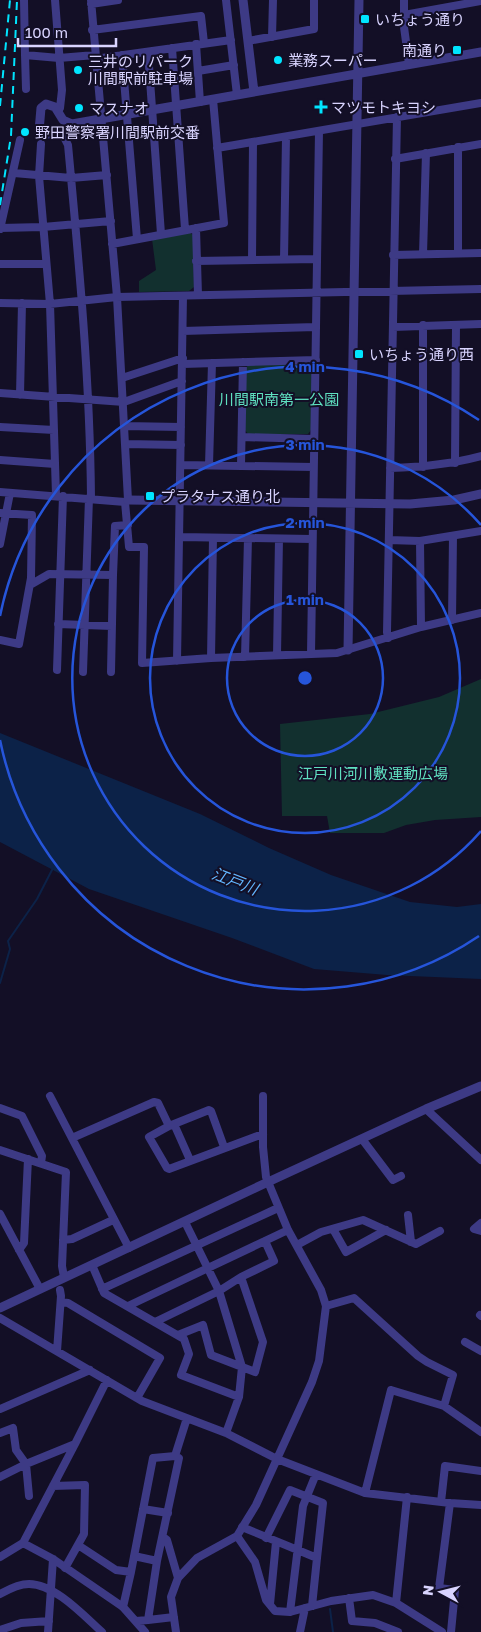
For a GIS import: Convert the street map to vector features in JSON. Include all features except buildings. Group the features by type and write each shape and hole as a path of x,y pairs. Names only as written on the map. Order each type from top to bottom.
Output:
{"street":[{"path":"24,0 26,89"},
{"path":"55,0 62,90 60,108 58,110"},
{"path":"118,0 91,2 92,30 117,297 124,402 129,547 144,547 142,664 212,658 337,654 421,627 481,613"},
{"path":"226,0 237,95"},
{"path":"243,0 254,92"},
{"path":"272,37 273,0"},
{"path":"248,41 314,29 314,0"},
{"path":"348,650 359,0"},
{"path":"404,0 404,33 409,64"},
{"path":"404,15 445,4 481,1"},
{"path":"92,30 201,16 198,71 200,102"},
{"path":"25,55 59,58 95,57 148,52 231,40"},
{"path":"172,48 185,229"},
{"path":"148,52 161,234"},
{"path":"72,124 63,120 58,110 51,105 43,105 41,108 39,130 42,134 48,134 61,132 72,124 481,52"},
{"path":"122,55 137,239"},
{"path":"198,71 234,65"},
{"path":"112,244 224,223 213,99"},
{"path":"217,148 481,103"},
{"path":"388,638 396,117"},
{"path":"311,654 319,131"},
{"path":"61,132 68,145 89,399 90,498 83,672"},
{"path":"284,259 286,137"},
{"path":"20,140 0,228 43,227 111,221"},
{"path":"252,260 253,142"},
{"path":"41,144 39,176 50,304 55,464 59,496 61,574 57,670"},
{"path":"395,159 481,144"},
{"path":"458,147 458,253"},
{"path":"423,254 426,153"},
{"path":"14,173 71,178 107,175"},
{"path":"196,228 198,295"},
{"path":"393,255 481,253"},
{"path":"196,261 317,259"},
{"path":"0,264 46,264"},
{"path":"0,303 50,304 117,297 481,289"},
{"path":"177,661 183,296"},
{"path":"20,395 22,303"},
{"path":"455,463 456,324"},
{"path":"392,327 481,324"},
{"path":"423,325 423,467"},
{"path":"183,331 316,327"},
{"path":"122,378 182,361 212,363 316,360"},
{"path":"241,465 244,362"},
{"path":"209,465 212,363"},
{"path":"0,393 124,402 182,382"},
{"path":"124,426 181,427"},
{"path":"0,427 54,430"},
{"path":"242,437 314,439"},
{"path":"125,444 181,445"},
{"path":"390,468 423,467 455,463 481,456"},
{"path":"0,460 55,464"},
{"path":"181,465 313,467"},
{"path":"0,492 126,501 313,504 432,503 481,494"},
{"path":"0,544 3,513 10,493"},
{"path":"0,640 19,644 30,585 32,514 3,513"},
{"path":"111,672 115,526 128,525"},
{"path":"389,540 420,541 481,531"},
{"path":"452,620 453,536"},
{"path":"180,537 312,539"},
{"path":"212,658 213,538"},
{"path":"245,657 248,538"},
{"path":"277,656 279,539"},
{"path":"420,541 421,627"},
{"path":"30,585 49,574 113,575"},
{"path":"58,624 112,626"},
{"path":"0,1308 426,1109 481,1086"},
{"path":"50,1096 129,1248"},
{"path":"176,1632 172,1597 178,1578 197,1558 237,1536 256,1505 312,1382 319,1362 326,1306 317,1280 288,1230 266,1177 263,1134 264,1096"},
{"path":"72,1138 154,1102 158,1103 172,1125 190,1160"},
{"path":"0,1108 22,1116 42,1156 41,1163"},
{"path":"426,1109 481,1160"},
{"path":"224,1147 209,1110 172,1125 149,1137 169,1168 263,1134"},
{"path":"362,1139 393,1180 401,1176"},
{"path":"0,1150 63,1170 66,1174 62,1266 64,1277"},
{"path":"19,1250 24,1243 28,1159"},
{"path":"102,1289 278,1208"},
{"path":"0,1214 40,1289"},
{"path":"408,1215 411,1242"},
{"path":"63,1240 72,1239 113,1220"},
{"path":"297,1245 321,1232 364,1220 416,1244 440,1231"},
{"path":"185,1222 219,1292 242,1368 239,1397 226,1433"},
{"path":"481,1224 474,1229 481,1231"},
{"path":"333,1229 346,1252 386,1230"},
{"path":"128,1306 288,1230"},
{"path":"155,1322 219,1292 241,1276 274,1261 265,1241"},
{"path":"92,1265 104,1293 184,1338 189,1354 181,1374 239,1397"},
{"path":"178,1335 203,1325 211,1355 255,1372 263,1342 241,1276"},
{"path":"58,1352 60,1290"},
{"path":"326,1306 354,1298 418,1356 453,1375 444,1406"},
{"path":"61,1302 68,1303 160,1358 137,1398"},
{"path":"0,1318 137,1398 226,1433 277,1459 365,1493 450,1504 481,1505"},
{"path":"465,1342 481,1351"},
{"path":"0,1409 90,1370"},
{"path":"0,1557 23,1542 107,1380"},
{"path":"365,1493 391,1390 444,1406 481,1432"},
{"path":"175,1456 187,1418"},
{"path":"0,1433 13,1428 16,1450 26,1464 29,1496"},
{"path":"0,1477 75,1444"},
{"path":"122,1608 131,1572 153,1458 175,1456 179,1458 157,1561 148,1620"},
{"path":"441,1502 445,1466 481,1471"},
{"path":"290,1612 303,1506 316,1474"},
{"path":"53,1486 85,1485 84,1534 65,1568"},
{"path":"266,1538 290,1490 323,1503 317,1558 308,1607 300,1632"},
{"path":"396,1603 407,1497"},
{"path":"450,1504 439,1588 455,1590 451,1632"},
{"path":"143,1509 168,1513"},
{"path":"242,1527 317,1558"},
{"path":"237,1536 255,1562 266,1600 275,1611 290,1612 331,1601 372,1595 396,1603 442,1632"},
{"path":"163,1537 167,1540 178,1578"},
{"path":"23,1542 53,1559 122,1608 136,1621 142,1631"},
{"path":"270,1604 276,1542"},
{"path":"78,1545 116,1570 131,1572"},
{"path":"134,1556 157,1561"},
{"path":"49,1626 53,1559"},
{"path":"0,1594 10,1588 29,1584 51,1589 102,1632"},
{"path":"349,1598 352,1621 375,1623 398,1632"},
{"path":"136,1621 174,1617"},
{"path":"0,1630 20,1623 49,1626 56,1632"}],"green space":[{"path":"189,232 193,235 194,287 189,291 139,292 139,281 156,270 152,239"},
{"name":"川間駅南第一公園","path":"309,363 312,366 311,430 308,434 248,434 245,430 246,368 248,365"},
{"name":"江戸川河川敷運動広場","path":"481,679 481,817 435,820 406,825 384,833 330,833 327,816 282,816 280,724 370,714 439,697"}],"water":[{"name":"江戸川","path":"0,733 200,814 269,848 331,875 410,902 457,907 481,904 481,979 387,975 314,969 232,938 89,889 0,842"}],"waterway":[{"path":"0,983 10,949 8,941 37,899 53,868"},
{"path":"330,1609 333,1632"}],"railway":[{"path":"0,106 10,0"},
{"path":"0,205 11,136 17,0"}],"place":[{"name":"いちょう通り","path":"365,19"},
{"name":"南通り","path":"457,50"},
{"name":"業務スーパー","path":"278,60"},
{"name":"三井のリパーク 川間駅前駐車場","path":"78,70"},
{"name":"マツモトキヨシ","path":"321,107"},
{"name":"マスナオ","path":"79,108"},
{"name":"野田警察署川間駅前交番","path":"25,132"},
{"name":"いちょう通り西","path":"359,354"},
{"name":"プラタナス通り北","path":"150,496"}]}
